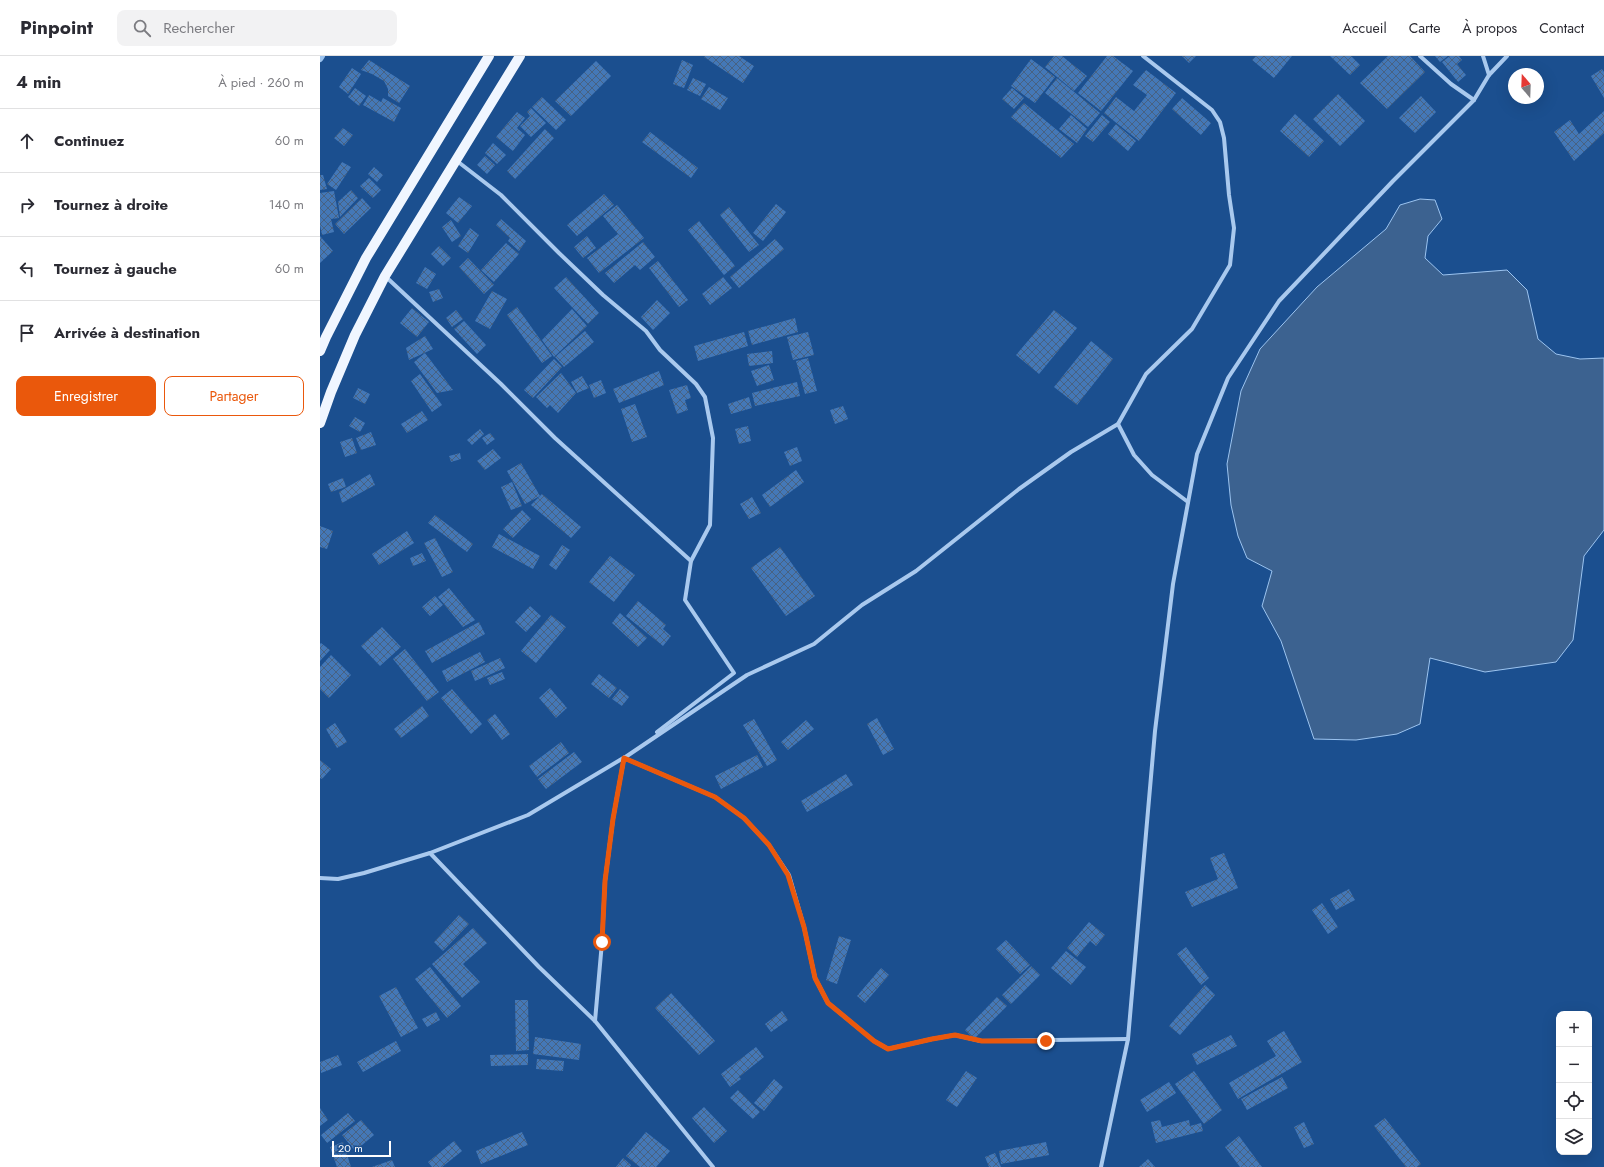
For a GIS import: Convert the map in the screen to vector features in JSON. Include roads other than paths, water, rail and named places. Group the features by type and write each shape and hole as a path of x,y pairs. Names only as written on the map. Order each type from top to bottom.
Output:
{"main road":[{"path":"320,351 366,258 489,56"},
{"path":"320,423 331,392 355,336 385,276 520,56"}],"street":[{"path":"320,878 338,879 364,873 430,853 528,815 624,758 747,675 814,644 862,605 916,570 1019,489 1071,452 1118,424 1146,374 1192,329 1230,265 1234,228 1229,196 1224,138 1220,122 1212,110 1144,56"},
{"path":"1420,56 1451,84 1474,100"},
{"path":"1483,56 1489,75"},
{"path":"1101,1167 1128,1039 1155,731 1173,584 1197,454 1228,378 1279,301 1393,181 1474,100 1489,75 1507,56"},
{"path":"455,160 501,195 603,295 646,331 660,350 696,384 705,397 713,438 710,525 691,561 684,600 734,673 624,758 613,819 605,881 602,942 595,1021"},
{"path":"385,276 501,384 555,438 691,561"},
{"path":"1118,424 1134,455 1152,475 1188,502"},
{"path":"624,758 715,797 744,818 769,845 788,875 804,927 815,978 828,1003 874,1041 888,1049 955,1035 982,1041 1128,1039"},
{"path":"430,853 538,967 595,1021 713,1167"}],"water":[{"path":"1420,199 1435,200 1442,219 1428,236 1425,258 1443,275 1507,270 1527,290 1538,339 1556,354 1580,359 1604,358 1604,530 1584,556 1573,640 1556,662 1485,672 1430,658 1420,724 1397,734 1356,740 1314,739 1281,641 1262,606 1272,571 1247,558 1238,536 1231,505 1227,464 1241,391 1260,349 1317,287 1386,229 1400,205"}]}
